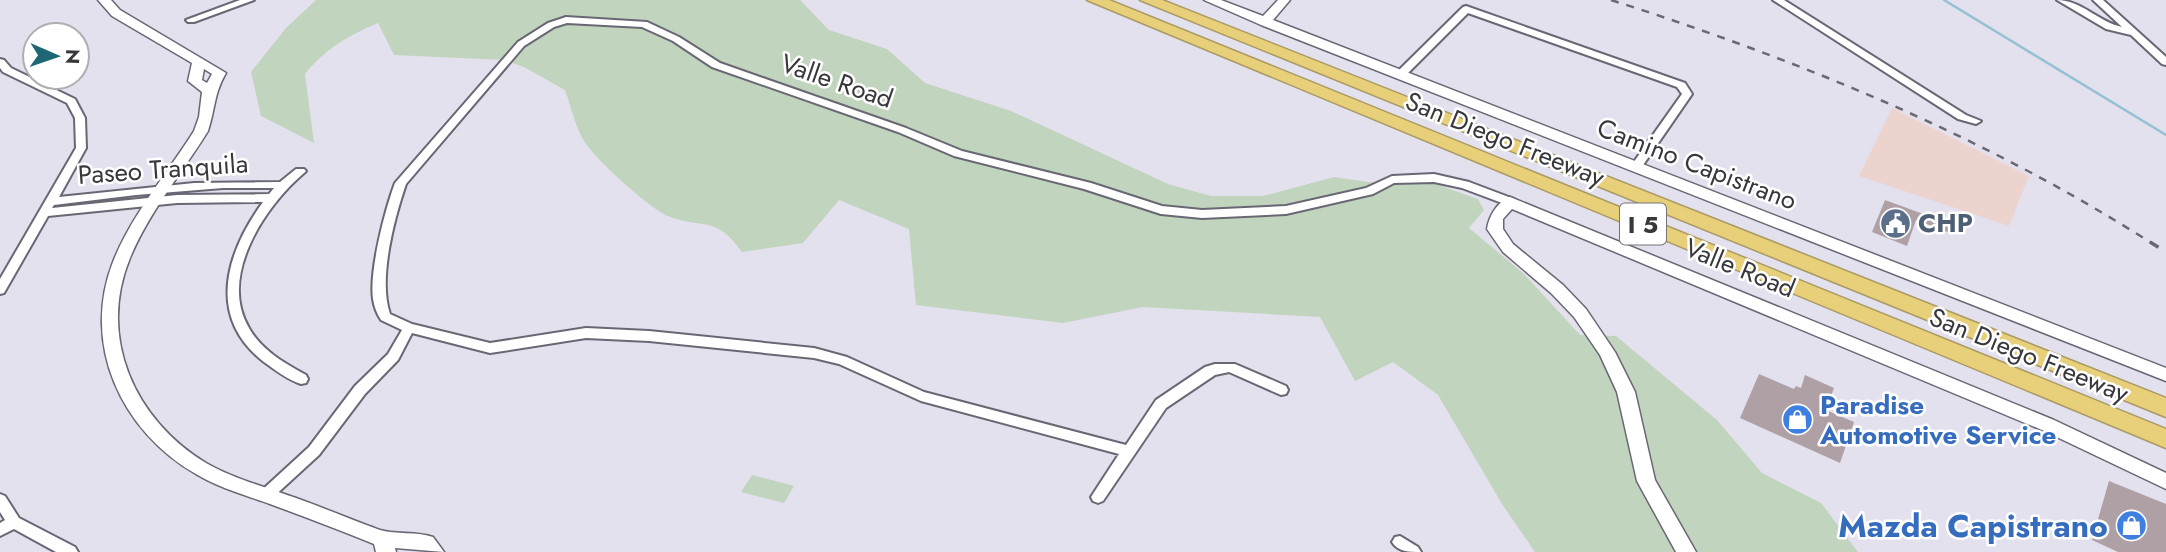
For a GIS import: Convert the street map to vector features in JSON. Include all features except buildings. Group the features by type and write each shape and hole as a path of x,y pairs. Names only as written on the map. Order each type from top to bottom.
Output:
{"highway":[{"name":"San Diego Freeway","path":"1095,0 2166,439"},
{"name":"San Diego Freeway","path":"1148,0 2166,408"}],"street":[{"path":"104,0 116,13 177,46 198,64 219,73 209,91 206,117 201,131 124,254 115,278 108,312 109,349 118,379 132,404 172,448 221,478 384,545 426,543 434,552"},
{"path":"191,20 249,0"},
{"name":"Camino Capistrano","path":"1210,0 2166,374"},
{"path":"1265,22 1284,0"},
{"path":"1778,0 1962,117 1976,121"},
{"path":"2062,0 2109,27 2134,33"},
{"path":"2098,0 2166,62"},
{"path":"1400,75 1466,9 1681,85 1687,94 1637,166"},
{"name":"Valle Road","path":"1128,451 921,396 842,360 814,354 649,336 586,333 490,348 409,328 385,317 378,290 397,192 407,175 505,60 538,32 566,20 644,24 662,31 729,70 902,130 958,154 1087,186 1161,210 1202,214 1286,210 1369,191 1392,180 1434,178 1465,185 2048,425 2166,481"},
{"path":"0,62 7,70 71,101 80,118 81,148 0,290"},
{"path":"198,64 195,81 209,91"},
{"name":"Paseo Tranquila","path":"300,171 280,185 252,225 234,276 234,302 239,321 267,360 301,379"},
{"path":"230,198 241,184"},
{"name":"Paseo Tranquila","path":"43,213 241,184 280,185"},
{"name":"Paseo Tranquila","path":"50,201 160,195 271,198"},
{"path":"82,209 90,197"},
{"path":"1510,202 1496,218 1495,229 1508,248 1557,289 1580,313 1607,352 1626,392 1646,481 1686,552"},
{"path":"266,495 314,451 360,390 393,357 409,328"},
{"path":"1098,497 1161,404 1220,366 1245,373 1281,390"},
{"path":"0,500 14,522 70,552"},
{"path":"0,530 14,522"}],"shaded area":[{"path":"1892,108 2029,176 2009,226 1859,176"}],"green space":[{"path":"316,0 800,0 829,30 887,49 925,83 1011,111 1168,184 1211,196 1263,196 1334,177 1375,183 1433,183 1478,199 1484,210 1469,228 1523,273 1580,335 1616,336 1717,420 1762,473 1821,503 1858,552 1535,552 1502,504 1438,395 1393,362 1355,381 1320,317 1143,307 1063,323 916,305 909,229 839,200 803,243 742,252 724,232 708,225 668,216 623,182 584,141 565,90 524,67 504,60 394,55 378,23 338,44 305,74 314,143 261,116 251,72 286,28"},
{"path":"752,475 794,486 784,503 741,492"}],"waterway":[{"path":"1944,0 2166,135"}],"railway":[{"path":"1611,0 1753,49 1890,104 2024,169 2153,244"},
{"path":"2150,242 2166,252"}],"place":[{"name":"CHP","path":"1895,223"},
{"name":"Paradise Automotive Service","path":"1797,420"},
{"name":"Mazda Capistrano","path":"2131,526"}]}
